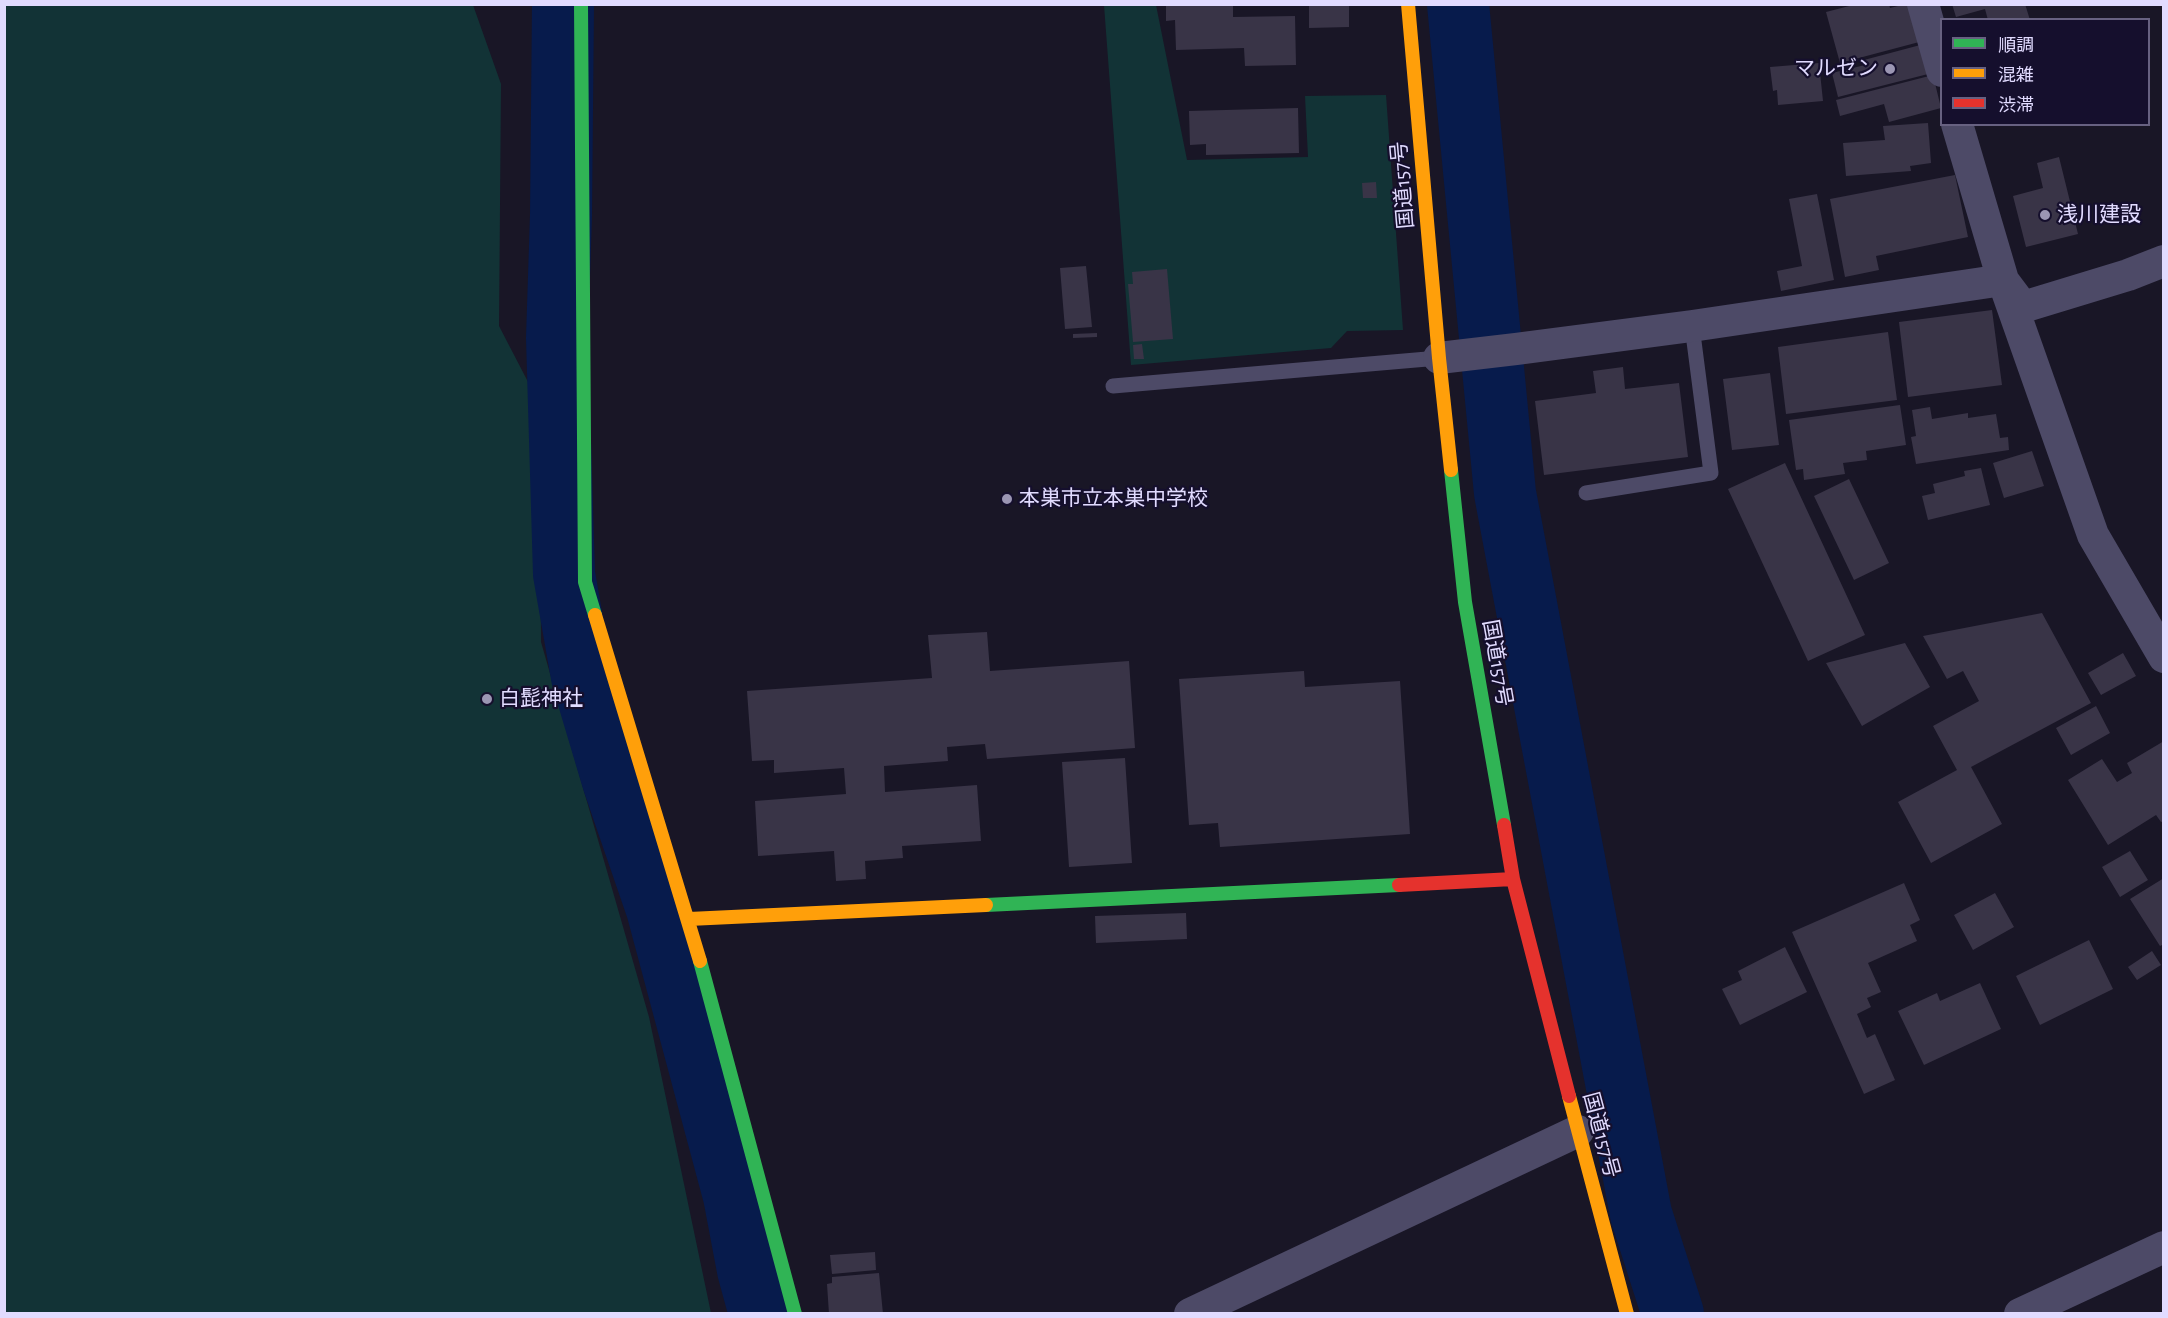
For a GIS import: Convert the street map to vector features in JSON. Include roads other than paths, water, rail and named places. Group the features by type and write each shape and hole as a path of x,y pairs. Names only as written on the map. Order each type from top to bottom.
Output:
{"main road":[{"path":"581,4 585,582 690,919 795,1314"},
{"name":"国道157号","path":"1408,4 1439,358 1465,602 1513,879 1627,1314"},
{"path":"690,919 1513,879"}],"street":[{"path":"1923,4 1940,66"},
{"path":"1958,126 2003,280 2094,535 2163,657"},
{"path":"2003,280 2023,307 2128,275 2163,261"},
{"path":"1439,358 1692,326 2003,280"},
{"path":"1190,1314 1578,1131"},
{"path":"2020,1314 2163,1247"}],"lane":[{"path":"1586,493 1711,473 1692,326"},
{"path":"1113,386 1439,358"}],"waterway":[{"path":"563,4 557,338 564,574 582,677 613,781 657,909 734,1196 748,1270 760,1314"},
{"path":"1458,4 1505,493 1641,1214 1673,1314"}],"place":[{"name":"マルゼン","path":"1890,69"},
{"name":"浅川建設","path":"2045,215"},
{"name":"本巣市立本巣中学校","path":"1007,499"},
{"name":"白髭神社","path":"487,699"}]}
